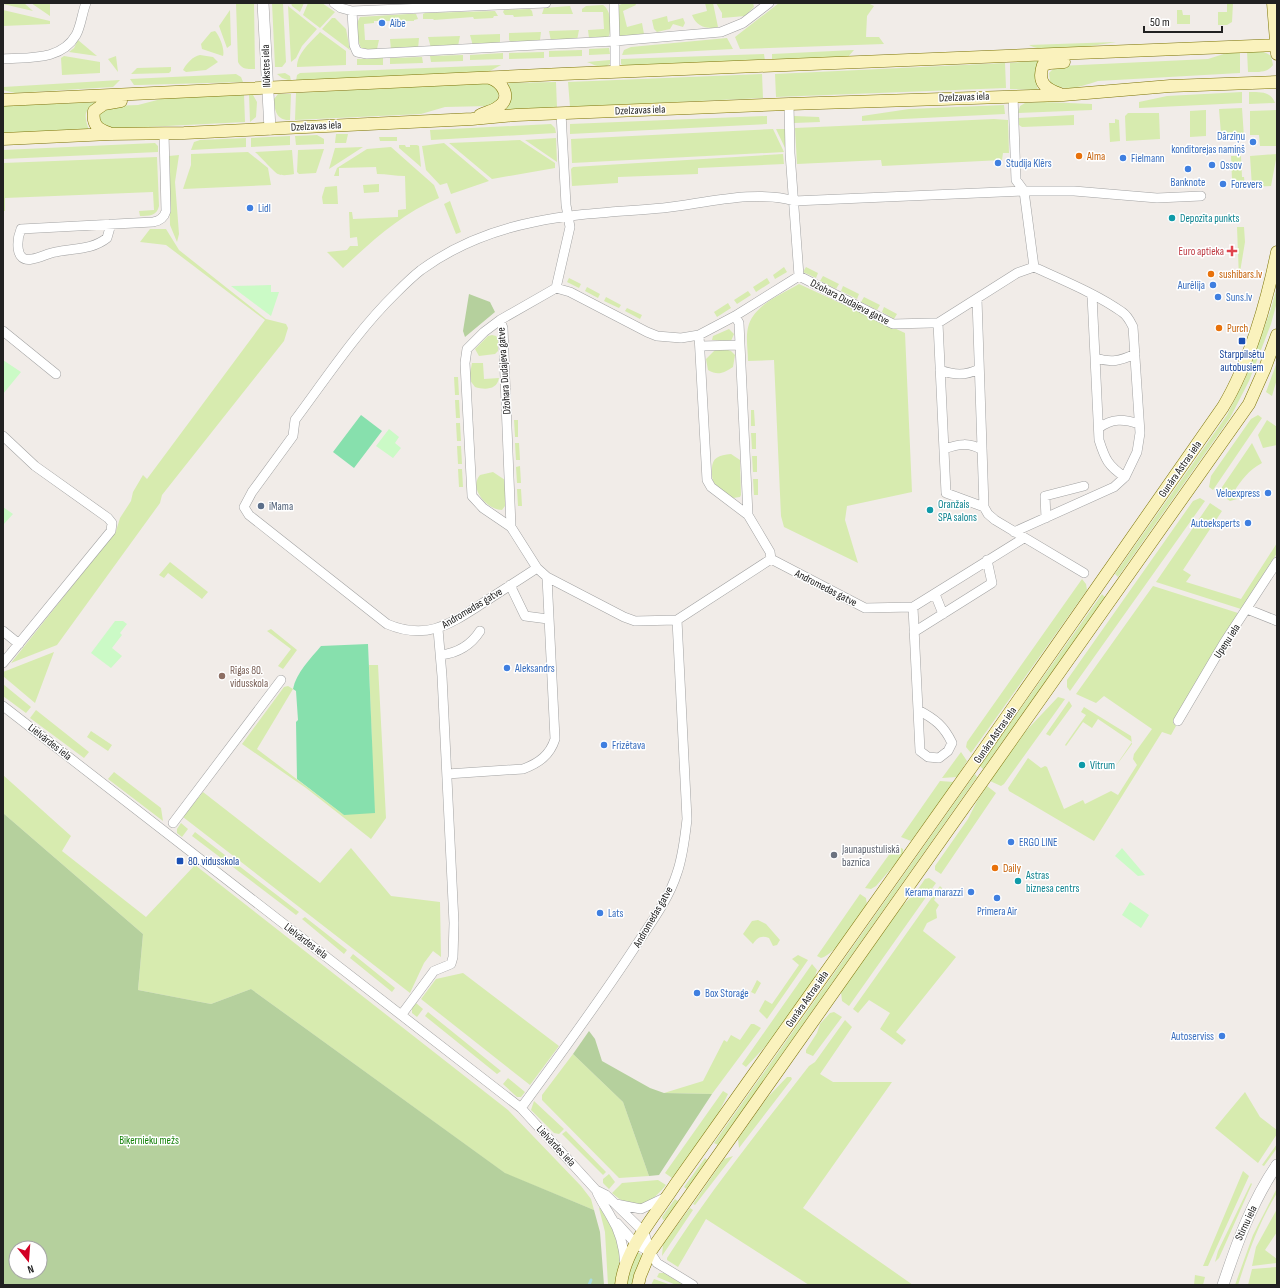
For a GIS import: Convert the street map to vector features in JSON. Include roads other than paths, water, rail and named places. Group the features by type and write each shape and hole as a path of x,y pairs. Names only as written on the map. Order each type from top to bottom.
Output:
{"main road":[{"path":"3,100 615,72 1209,48 1277,48 1273,3"},
{"path":"1063,95 1047,89 1040,78 1043,66 1050,62 1198,55 1209,48"},
{"path":"472,119 498,108 504,100 505,91 503,86 496,80 489,78"},
{"name":"Dzelzavas iela","path":"3,139 270,129 561,113 1063,95 1170,86 1277,82"},
{"path":"110,134 97,127 94,121 94,111 104,104 125,100 134,94"},
{"name":"Gunāra Astras iela","path":"636,1244 703,1146 1101,583 1228,398 1253,340 1268,290 1277,252"},
{"name":"Gunāra Astras iela","path":"650,1252 979,784 1117,592 1249,404 1265,368 1277,335"},
{"path":"1101,583 1117,592"},
{"path":"703,1146 717,1156"},
{"name":"Lielvārdes iela","path":"621,1285 625,1266 636,1244"},
{"path":"638,1285 650,1252"}],"street":[{"path":"3,59 46,56 58,53 67,47 76,35 86,3"},
{"name":"Ilūkstes iela","path":"263,3 270,129"},
{"path":"334,3 341,8 352,11 375,6 546,3"},
{"path":"614,3 615,72"},
{"path":"352,11 354,45 357,52 367,54 615,41 721,32 743,23 769,3"},
{"path":"1013,96 1016,180 1024,191 1034,266"},
{"path":"789,104 799,276"},
{"path":"556,288 570,227 568,217 561,113"},
{"path":"111,224 107,238 89,247 56,252 30,260 22,256 18,249 17,240 21,229 158,221 165,216 164,133"},
{"path":"568,217 677,206 723,199 780,196 794,201 1024,191 1074,191 1157,198 1201,196"},
{"name":"Andromedas gatve","path":"537,568 451,624 438,629 402,630 387,624 249,516 244,507 252,492 293,436 295,420 379,310 414,275 459,246 533,222 568,217"},
{"path":"984,507 946,493 938,323 1017,273 1034,266 1092,295 1123,312 1128,317 1133,327 1140,433 1137,452 1124,478 1114,487 1014,532"},
{"name":"Džohara Dudajeva gatve","path":"511,527 503,328 500,320 556,288 570,292 657,336 681,338 699,335 735,316 799,276 893,324 938,323"},
{"path":"1092,295 1100,440 1104,456 1111,468 1124,478"},
{"path":"977,299 984,507 988,514 1014,532 1084,573"},
{"path":"735,316 739,323 748,516"},
{"path":"500,320 467,349 465,363 472,496 483,508 511,527 537,568 546,577 624,617 635,621 677,620 771,559 770,552 748,516 711,487 707,480 701,346 699,335"},
{"path":"3,331 56,374"},
{"path":"701,346 740,345"},
{"path":"1096,358 1114,362 1135,354"},
{"path":"940,370 960,374 970,374 979,370"},
{"path":"1099,428 1108,421 1118,420 1129,420 1139,424"},
{"path":"3,436 35,466 108,518 112,523 111,531 3,663"},
{"path":"944,449 964,444 974,445 982,450"},
{"path":"1046,518 1045,496 1084,486"},
{"name":"Andromedas gatve","path":"771,559 865,608 913,607 1024,538"},
{"path":"914,632 992,583 987,560"},
{"name":"Upeņu iela","path":"1178,721 1277,562"},
{"path":"447,774 523,769 535,764 546,756 552,748 555,739 546,577"},
{"path":"510,585 525,616 548,619"},
{"path":"935,594 942,614"},
{"path":"913,607 914,632 920,751 928,757 939,758 948,751 952,743 946,731 936,720 918,710"},
{"path":"1247,609 1277,621"},
{"name":"Andromedas gatve","path":"522,1108 555,1064 620,971 663,903 677,875 684,845 687,819 677,620"},
{"path":"402,1014 434,971 451,964 453,957 454,923 441,655 438,629"},
{"path":"3,631 19,644"},
{"path":"441,655 453,654 474,640 480,631"},
{"path":"173,823 281,680"},
{"name":"Lielvārdes iela","path":"3,706 522,1108 596,1190 600,1200 612,1218 623,1247 625,1266"},
{"name":"Stirnu iela","path":"1223,1285 1239,1237 1267,1180 1277,1165"},
{"name":"Lielvārdes iela","path":"596,1190 606,1195 644,1232 650,1252"},
{"name":"Gunāra Astras iela","path":"614,1203 641,1209 653,1205 669,1195"},
{"path":"612,1218 636,1244 650,1252 660,1266 693,1285"}],"waterway":[{"path":"589,1285 591,1280"}],"place":[{"name":"Aibe","path":"382,23"},
{"name":"Dārziņu konditorejas namiņš","path":"1253,142"},
{"name":"Alma","path":"1079,156"},
{"name":"Fielmann","path":"1123,158"},
{"name":"Studija Klērs","path":"998,163"},
{"name":"Ossov","path":"1212,165"},
{"name":"Banknote","path":"1188,169"},
{"name":"Forevers","path":"1223,184"},
{"name":"Lidl","path":"250,208"},
{"name":"Depozīta punkts","path":"1172,218"},
{"name":"Euro aptieka","path":"1232,251"},
{"name":"sushibars.lv","path":"1211,274"},
{"name":"Aurēlija","path":"1213,285"},
{"name":"Suns.lv","path":"1218,297"},
{"name":"Purch","path":"1219,328"},
{"name":"Starppilsētu autobusiem","path":"1242,341"},
{"name":"Veloexpress","path":"1268,493"},
{"name":"iMama","path":"261,506"},
{"name":"Oranžais SPA salons","path":"930,510"},
{"name":"Autoeksperts","path":"1248,523"},
{"name":"Aleksandrs","path":"507,668"},
{"name":"Rīgas 80. vidusskola","path":"222,676"},
{"name":"Frizētava","path":"604,745"},
{"name":"Vitrum","path":"1082,765"},
{"name":"ERGO LINE","path":"1011,842"},
{"name":"Jaunapustuliskā baznīca","path":"834,855"},
{"name":"80. vidusskola","path":"180,861"},
{"name":"Daily","path":"995,868"},
{"name":"Astras biznesa centrs","path":"1018,881"},
{"name":"Kerama marazzi","path":"971,892"},
{"name":"Primera Air","path":"997,898"},
{"name":"Lats","path":"600,913"},
{"name":"Box Storage","path":"697,993"},
{"name":"Autoserviss","path":"1222,1036"}],"park label":[{"name":"Biķernieku mežs","path":"149,1140"}]}
